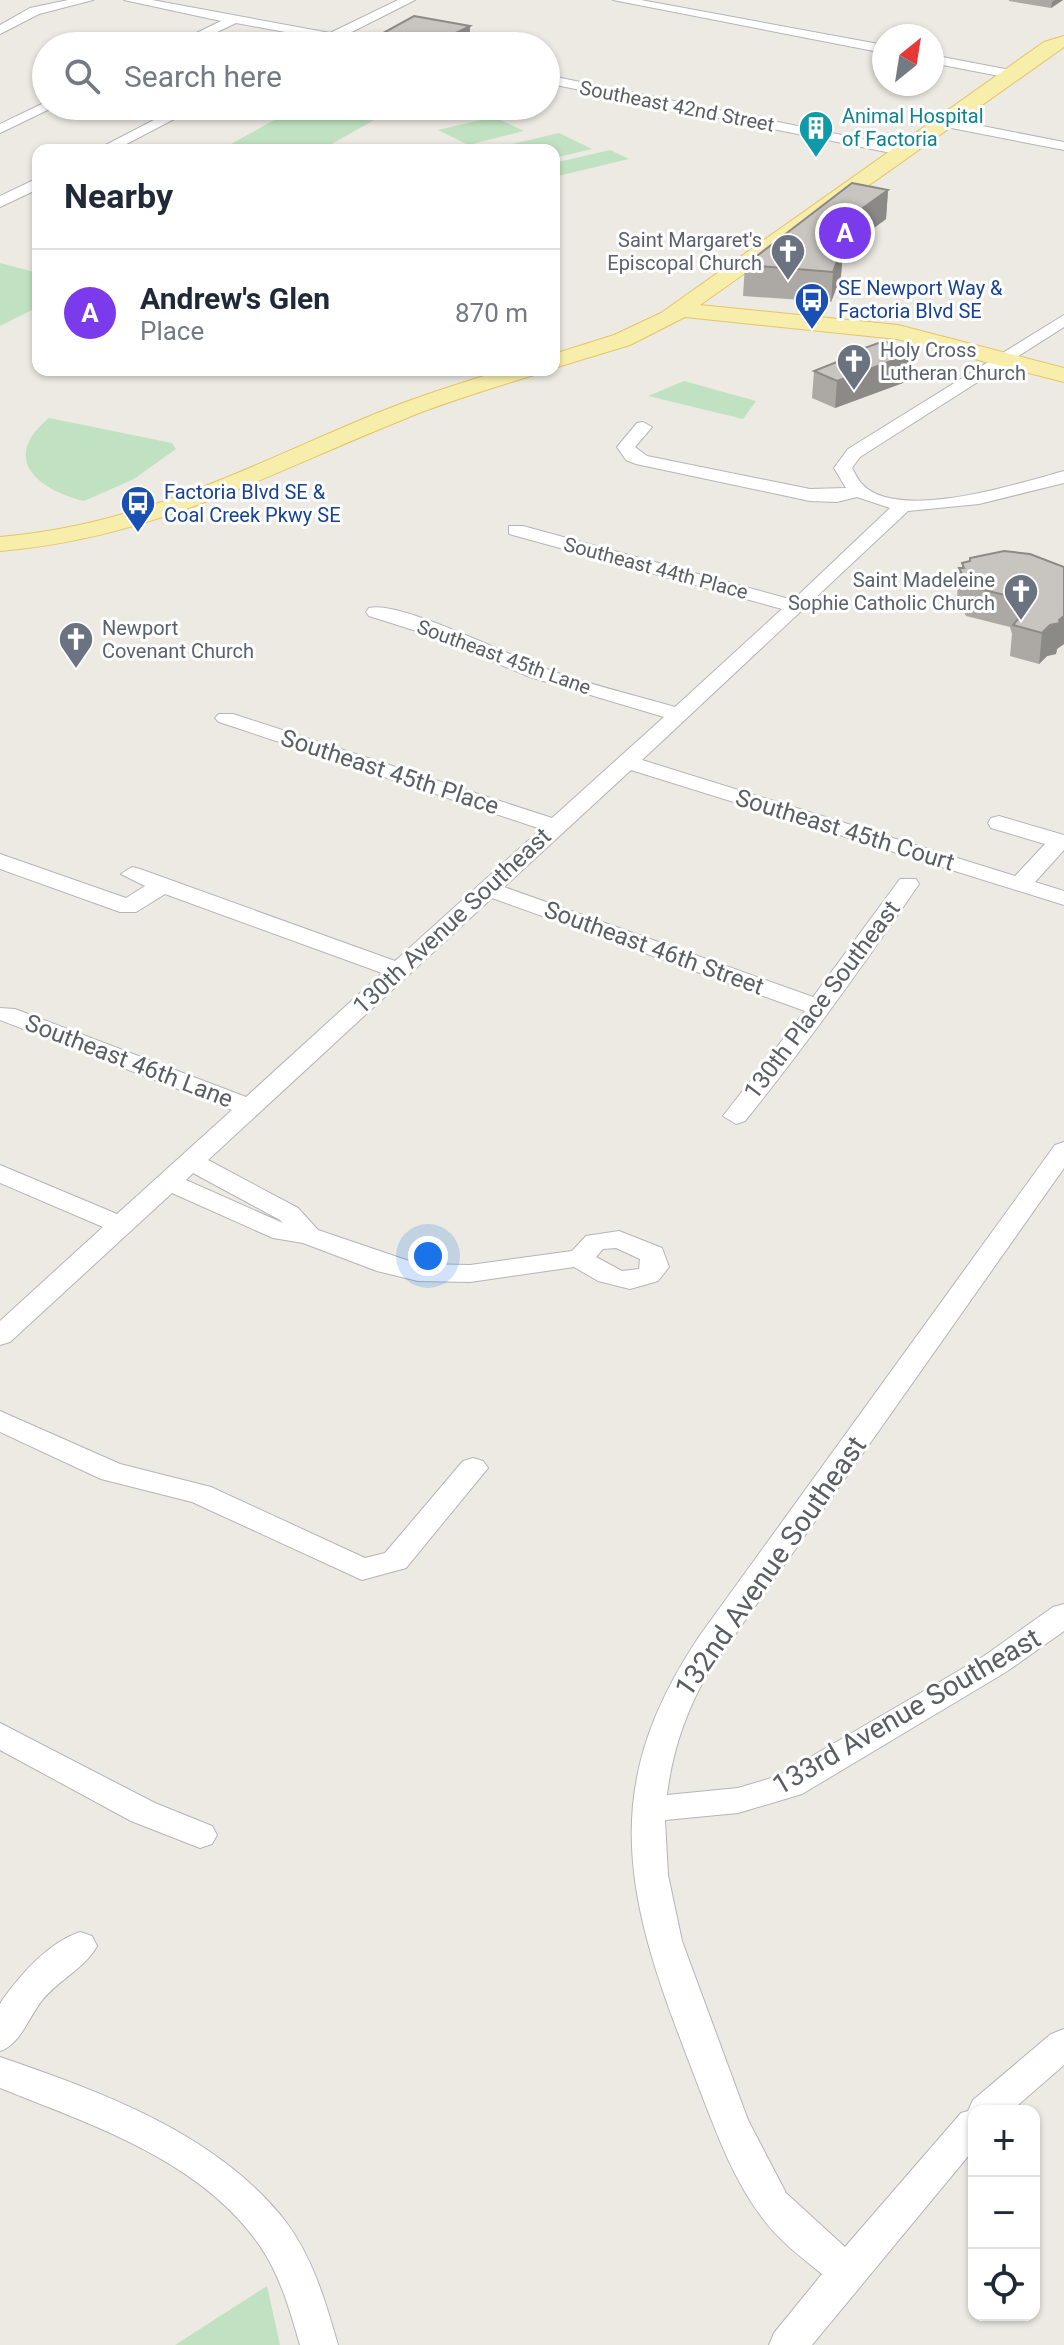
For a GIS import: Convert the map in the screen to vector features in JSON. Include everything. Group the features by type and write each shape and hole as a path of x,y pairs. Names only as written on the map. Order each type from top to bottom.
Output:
{"main road":[{"path":"642,332 681,310 941,122 1057,44 1050,38 1064,28"},
{"path":"681,310 898,332 1064,375"},
{"path":"560,359 642,332 700,318 760,318"},
{"path":"0,544 86,536 150,518 403,411 508,376"}],"street":[{"path":"0,30 35,11 86,0"},
{"path":"131,0 305,32"},
{"path":"342,32 408,0"},
{"path":"620,0 872,47"},
{"path":"207,32 235,19"},
{"path":"944,61 1010,74"},
{"name":"Southeast 42nd Street","path":"560,82 901,151"},
{"path":"11,108 32,113"},
{"path":"0,129 32,114"},
{"path":"115,144 164,120"},
{"path":"941,122 1064,146"},
{"path":"0,202 32,186"},
{"path":"1064,320 846,460 846,477 860,491 903,505 957,503 1064,477"},
{"path":"643,427 626,447 632,456 642,460 810,495 837,496 860,491"},
{"name":"130th Avenue Southeast","path":"0,1336 554,826 797,607 887,524 903,505"},
{"name":"Southeast 44th Place","path":"516,530 797,607"},
{"name":"Southeast 45th Lane","path":"376,612 433,630 537,673 679,715"},
{"name":"Southeast 45th Place","path":"226,718 554,826"},
{"name":"Southeast 45th Court","path":"626,762 1064,898"},
{"path":"999,823 1062,842 1020,884"},
{"path":"0,861 128,907 163,885"},
{"path":"132,874 399,971"},
{"name":"130th Place Southeast","path":"736,1116 820,1008 831,988 908,884"},
{"name":"Southeast 46th Street","path":"488,889 820,1008"},
{"name":"Southeast 46th Lane","path":"6,1014 251,1108"},
{"name":"132nd Avenue Southeast","path":"849,2273 808,2240 774,2205 736,2136 673,1969 656,1904 649,1808 663,1734 679,1691 1064,1150"},
{"path":"192,1162 276,1206 308,1235"},
{"path":"0,1173 122,1226"},
{"path":"170,1182 230,1212 286,1233 308,1235 377,1264 436,1274 580,1258"},
{"path":"0,1421 111,1472 201,1494 362,1569 395,1561 473,1468"},
{"name":"133rd Avenue Southeast","path":"649,1808 713,1807 754,1799 790,1785 995,1664 1064,1615"},
{"path":"0,1735 143,1812 200,1835"},
{"path":"0,2036 38,1980 80,1946"},
{"path":"993,2105 1064,2044"},
{"path":"0,2072 126,2122 197,2160 241,2193 274,2235 292,2266 319,2345"},
{"path":"788,2345 924,2178 968,2130"}],"green space":[{"path":"275,120 374,120 332,144 231,144"},
{"path":"481,120 500,120 524,131 466,144 438,130"},
{"path":"559,133 592,149 560,157 560,144 512,144"},
{"path":"610,150 629,159 560,176 560,162"},
{"path":"0,263 32,271 32,310 0,326"},
{"path":"684,381 756,401 743,419 648,396"},
{"path":"49,418 172,443 176,449 134,479 84,501 51,489 30,470 26,459 27,446 34,433"},
{"path":"267,2286 280,2345 175,2345"}],"building":[{"path":"414,16 470,26 458,32 385,32"},
{"path":"852,183 888,190 832,230 843,245 833,272 745,265"},
{"path":"884,341 913,353 837,381 814,371 847,358 842,356"},
{"path":"1004,551 1030,554 1064,567 1064,616 1060,623 1050,625 1042,633 1013,625 1019,618 1013,597 968,586 959,568 964,568 962,563 970,561 970,558"}],"place":[{"name":"Animal Hospital of Factoria","path":"816,159"},
{"name":"Andrew's Glen","path":"845,233"},
{"name":"Saint Margaret's Episcopal Church","path":"788,282"},
{"name":"SE Newport Way & Factoria Blvd SE","path":"812,331"},
{"name":"Holy Cross Lutheran Church","path":"854,392"},
{"name":"Factoria Blvd SE & Coal Creek Pkwy SE","path":"138,534"},
{"name":"Saint Madeleine Sophie Catholic Church","path":"1021,622"},
{"name":"Newport Covenant Church","path":"76,670"}]}
